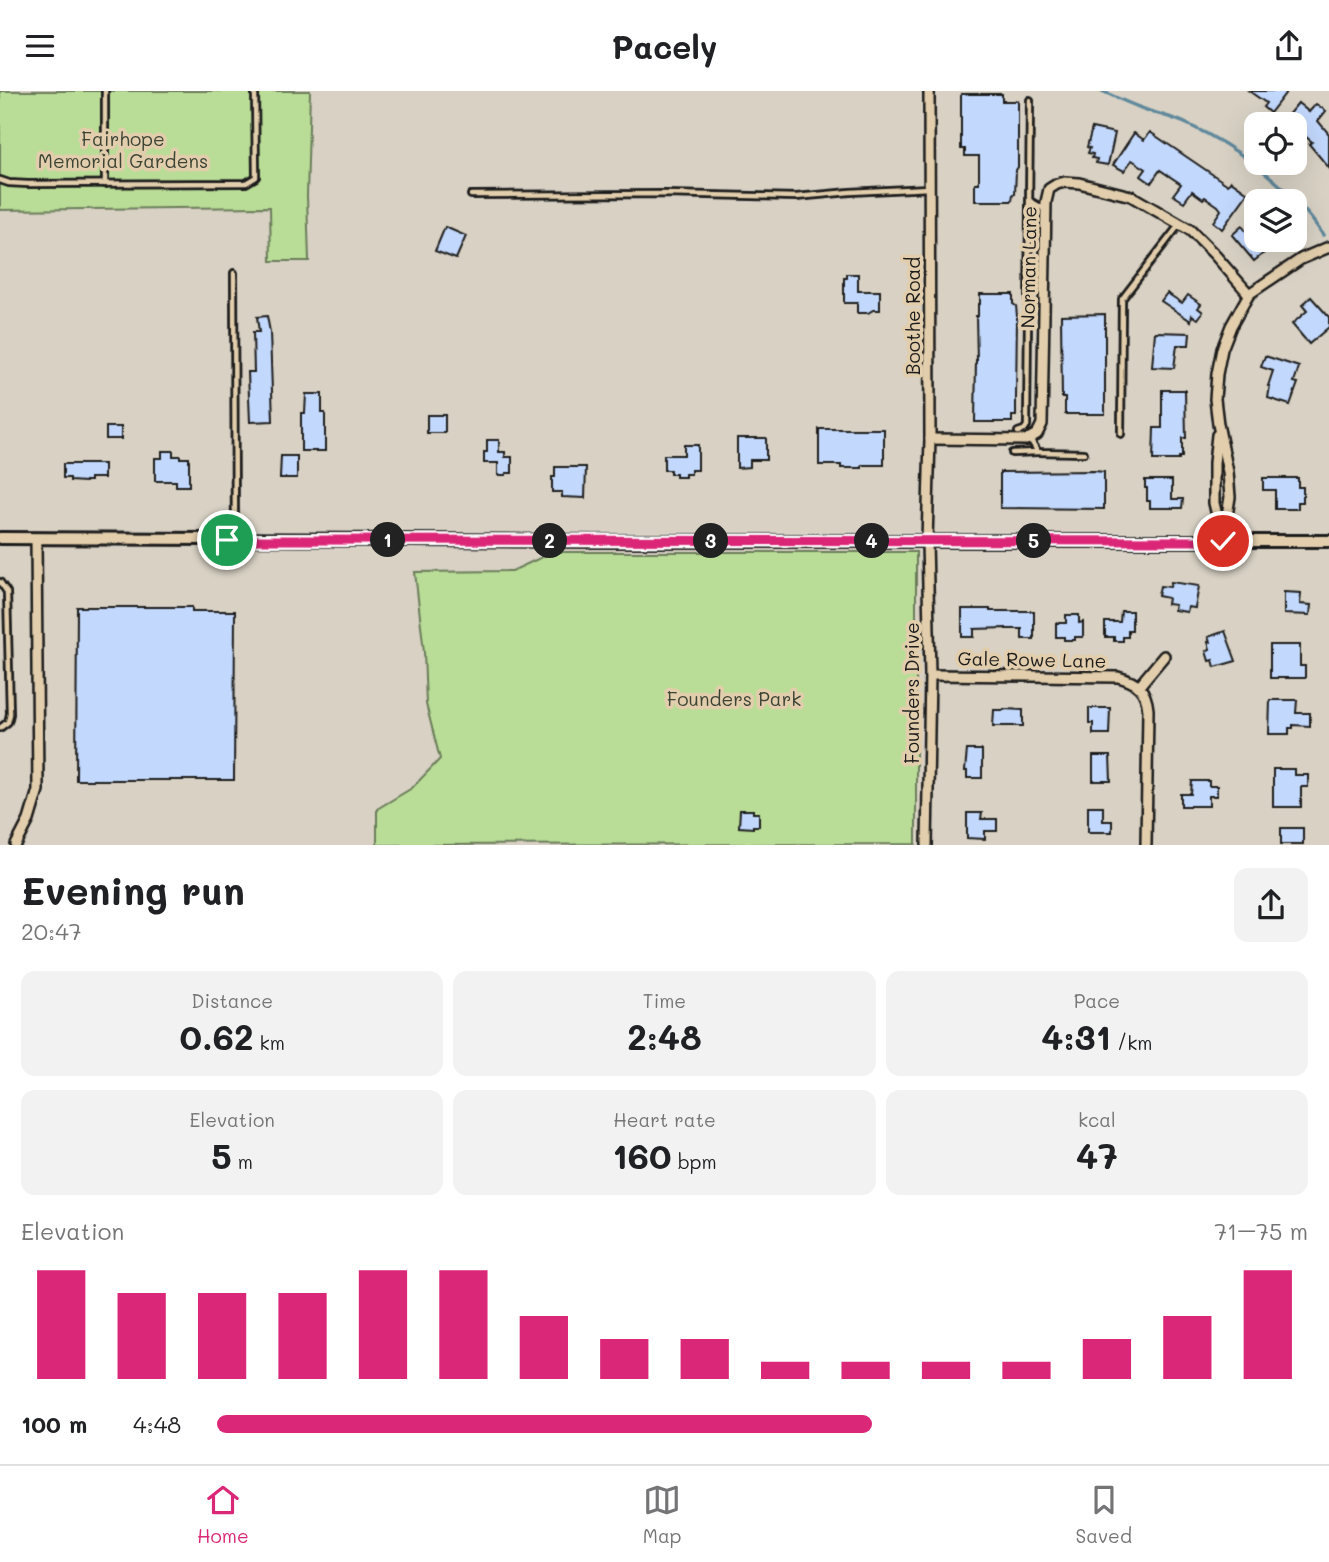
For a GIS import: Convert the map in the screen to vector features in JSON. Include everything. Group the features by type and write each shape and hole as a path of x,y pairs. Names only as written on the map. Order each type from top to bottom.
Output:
{"street":[{"name":"Boothe Road","path":"927,541 930,439 929,91"},
{"name":"Norman Lane","path":"1030,438 1037,435 1042,424 1045,210 1049,189 1065,182 1079,183 1131,196 1189,230 1249,294"},
{"path":"1223,541 1230,497 1215,399 1222,349 1249,294 1301,259 1329,247"},
{"path":"1218,424 1214,503 1223,541"},
{"path":"930,439 1030,438"},
{"path":"0,538 1329,541"},
{"path":"16,845 29,820 38,790 36,539"},
{"name":"Founders Drive","path":"927,541 930,675 927,845"},
{"path":"1146,845 1147,698 1139,687 1164,656"},
{"name":"Gale Rowe Lane","path":"930,675 1118,677 1139,687"}],"lane":[{"path":"105,91 106,184"},
{"path":"0,180 28,184 246,183 256,177 255,91"},
{"path":"1018,432 1027,426 1030,100"},
{"path":"471,195 666,194 796,197 929,188"},
{"path":"1030,201 1045,210"},
{"path":"1122,434 1122,299 1179,224"},
{"path":"234,273 235,540"},
{"path":"1030,438 1038,452"},
{"path":"1012,453 1084,453"},
{"path":"0,582 7,592 10,714 8,722 0,728"},
{"path":"0,692 9,692"}],"green space":[{"name":"Fairhope Memorial Gardens","path":"0,91 310,91 307,196 309,261 271,261 270,207 0,210"},
{"name":"Founders Park","path":"553,552 916,552 916,844 377,845 377,809 412,788 440,759 426,704 424,652 415,572 512,571"}],"building":[{"path":"1249,91 1287,91 1271,112 1263,107 1266,103"},
{"path":"961,94 1002,94 1002,101 1018,101 1018,167 1012,201 975,201 975,183 979,183 979,156 965,156 965,149 961,149"},
{"path":"1298,103 1309,112 1316,104 1326,111 1318,121 1329,134 1329,168 1309,144 1312,142 1307,138 1307,112 1290,112"},
{"path":"1092,128 1115,133 1108,165 1096,163 1097,159 1092,158 1093,154 1088,153"},
{"path":"1150,132 1228,185 1231,181 1244,190 1244,199 1222,229 1213,222 1221,210 1218,206 1192,191 1184,202 1173,195 1181,184 1160,170 1151,183 1141,176 1146,169 1132,160 1124,171 1113,165 1134,133 1144,140"},
{"path":"1242,226 1244,249 1232,235"},
{"path":"445,227 466,236 456,259 435,251"},
{"path":"1246,252 1265,252 1254,261"},
{"path":"847,274 858,274 858,291 880,291 880,310 857,313 857,303 844,303 844,278 847,278"},
{"path":"1167,293 1182,303 1188,295 1201,304 1198,308 1203,312 1198,319 1192,315 1191,321 1161,301"},
{"path":"980,294 1013,294 1013,304 1016,306 1016,416 1012,416 1012,422 975,422 976,316"},
{"path":"1311,297 1329,317 1329,327 1309,344 1292,324 1307,311 1302,305"},
{"path":"1105,314 1105,414 1065,414 1065,398 1062,398 1061,315"},
{"path":"267,316 273,421 250,422 248,372 254,372 253,332 259,332 257,317"},
{"path":"1155,332 1190,333 1189,345 1177,345 1174,368 1152,367"},
{"path":"1265,356 1299,367 1294,382 1298,383 1290,405 1268,398 1268,386 1273,371 1261,367"},
{"path":"1162,390 1185,390 1186,438 1182,438 1182,457 1179,457 1179,460 1153,460 1154,428 1162,428"},
{"path":"306,394 322,394 325,451 301,451 301,413 305,413"},
{"path":"427,415 445,415 445,433 427,433"},
{"path":"106,427 121,427 121,439 106,439"},
{"path":"819,429 884,429 884,465 841,468 841,465 819,465"},
{"path":"737,438 766,438 766,460 750,460 750,467 737,468"},
{"path":"487,440 499,440 499,452 505,452 505,457 512,457 512,473 498,475 498,463 484,463"},
{"path":"684,445 698,445 698,470 691,470 691,474 685,474 685,477 676,477 676,474 670,474 670,470 664,470 664,455 684,455"},
{"path":"162,451 173,451 173,456 189,458 189,486 176,486 176,481 155,481 155,458 162,458"},
{"path":"281,456 297,456 297,478 280,478"},
{"path":"63,464 104,464 104,478 90,478 90,481 85,482 70,481 70,478 63,478"},
{"path":"555,467 586,467 585,498 562,497 562,492 552,492"},
{"path":"1000,472 1104,472 1104,509 1000,508"},
{"path":"1263,478 1298,478 1298,487 1303,487 1303,502 1298,502 1298,509 1275,509 1275,490 1263,490"},
{"path":"1145,480 1172,480 1172,499 1183,499 1182,508 1150,508"},
{"path":"1171,582 1199,586 1195,608 1188,607 1187,612 1174,610 1175,605 1167,604 1168,598 1158,596 1160,586 1170,587"},
{"path":"1284,592 1301,593 1300,604 1311,605 1310,615 1284,614"},
{"path":"77,607 192,607 192,611 235,611 234,780 76,780"},
{"path":"962,609 1034,611 1034,639 1022,639 1022,629 1006,628 974,629 974,637 962,637"},
{"path":"1121,611 1132,611 1132,630 1128,630 1128,637 1123,637 1123,641 1114,641 1114,637 1105,637 1105,622 1120,622"},
{"path":"1066,615 1079,615 1079,623 1083,622 1083,637 1064,640 1064,637 1056,637 1056,623 1066,623"},
{"path":"1225,631 1236,661 1215,667 1213,660 1209,661 1206,651 1210,649 1208,637"},
{"path":"1270,645 1300,645 1300,666 1305,666 1305,678 1270,678"},
{"path":"1270,700 1297,700 1296,713 1310,713 1310,726 1293,725 1293,728 1289,728 1289,734 1269,734"},
{"path":"1089,708 1110,708 1109,734 1093,734 1093,723 1089,723"},
{"path":"994,710 1023,710 1023,726 993,726"},
{"path":"967,750 982,750 982,778 967,778"},
{"path":"1093,756 1110,756 1111,781 1093,781"},
{"path":"1273,769 1294,769 1294,775 1308,775 1308,787 1301,787 1301,807 1273,807"},
{"path":"1192,781 1209,781 1209,786 1217,786 1217,796 1209,796 1209,806 1181,806 1181,794 1191,794"},
{"path":"1088,806 1103,806 1103,821 1112,821 1112,832 1088,832"},
{"path":"740,810 759,813 759,826 739,827"},
{"path":"967,813 982,813 981,819 997,819 997,831 985,831 985,839 967,838"},
{"path":"1281,828 1303,828 1303,844 1281,844"}],"waterway":[{"path":"1102,91 1182,122 1225,144 1280,185 1323,235"}],"route":[{"path":"227,540 1223,541"}]}
